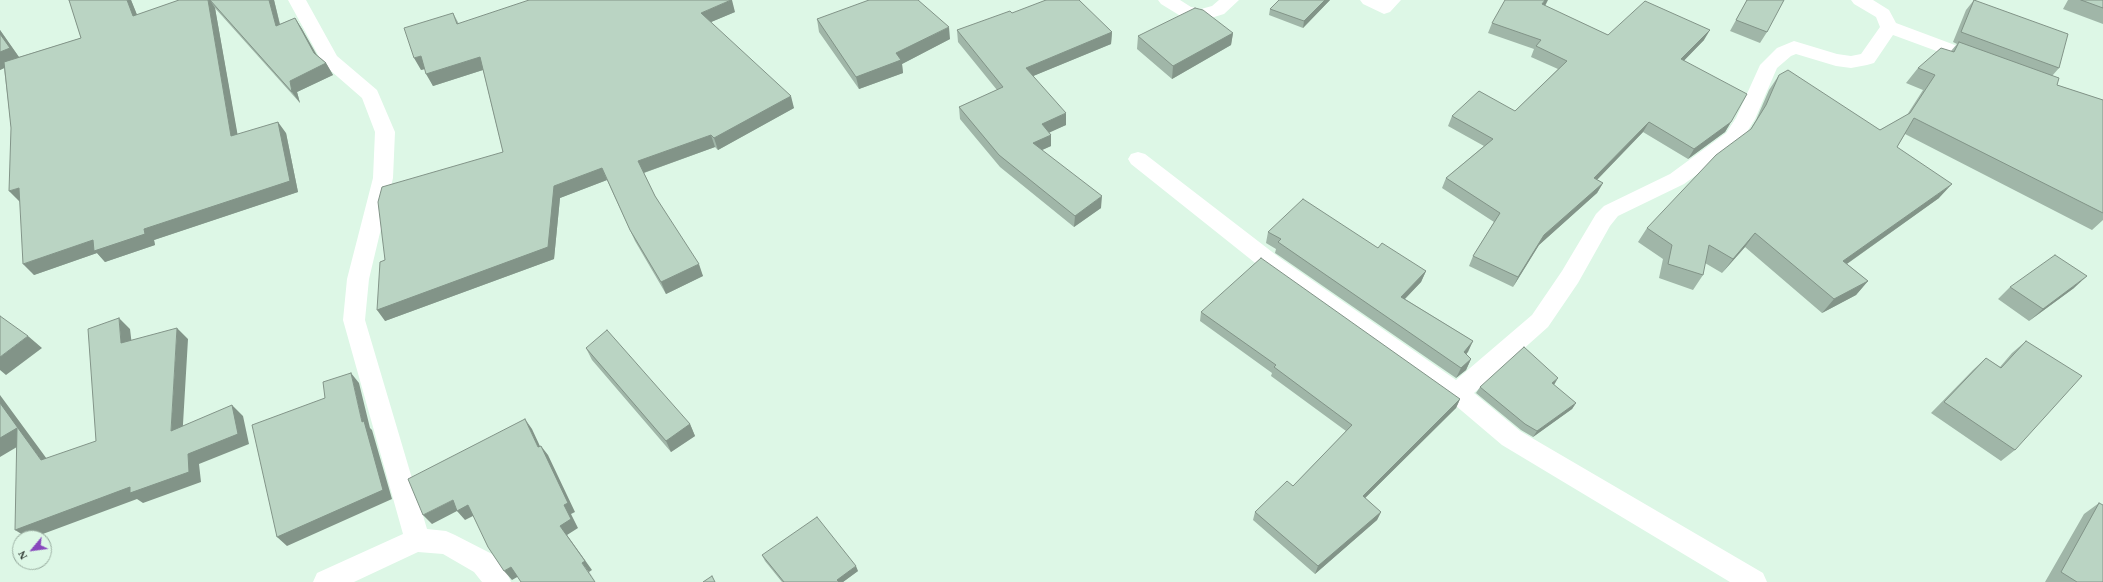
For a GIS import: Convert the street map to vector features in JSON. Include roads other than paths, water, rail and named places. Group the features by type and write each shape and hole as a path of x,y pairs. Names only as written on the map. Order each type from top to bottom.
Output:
{"street":[{"path":"297,0 330,60 370,95 386,132 383,178 358,279 354,320 417,540"},
{"path":"1167,0 1185,11 1201,15 1218,10 1230,0"},
{"path":"1369,0 1384,8 1392,0"},
{"path":"1860,0 1883,14 1889,27 1993,66"},
{"path":"1457,392 1540,321 1570,277 1603,220 1611,211 1677,178 1733,138 1745,119 1769,65 1784,52 1794,47 1836,60 1851,62 1867,59 1889,27"},
{"path":"1138,159 1272,264 1457,392 1511,438 1754,582"},
{"path":"326,582 417,540 446,543 483,563 498,582"}]}
